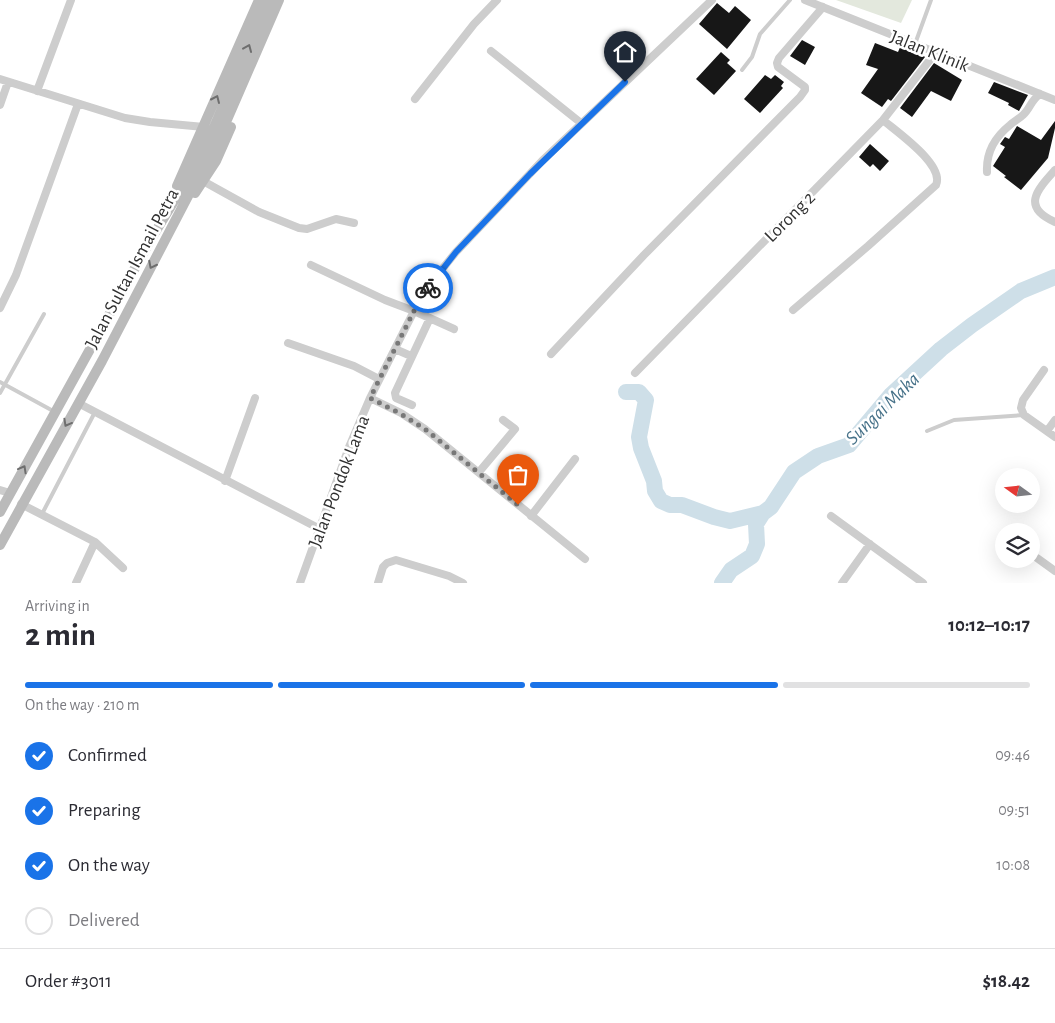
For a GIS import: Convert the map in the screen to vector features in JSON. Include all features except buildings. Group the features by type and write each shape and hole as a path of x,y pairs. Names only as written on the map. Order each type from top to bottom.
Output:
{"main road":[{"path":"151,239 204,127 259,0"},
{"name":"Jalan Sultan Ismail Petra","path":"0,512 5,492 55,412 151,239 219,127 269,0"},
{"name":"Jalan Sultan Ismail Petra","path":"0,545 21,504 102,361 167,235 279,0"},
{"path":"167,235 216,161 286,0"}],"street":[{"path":"37,91 71,0"},
{"path":"414,99 474,24 497,0"},
{"name":"Jalan Pondok Lama","path":"300,583 349,447 370,398 414,311 435,278 456,252 581,123 712,0"},
{"name":"Jalan Klinik","path":"805,0 1055,100"},
{"path":"551,354 800,97 805,87 778,67 777,63 779,58 823,7"},
{"path":"491,51 581,123"},
{"name":"Lorong 2","path":"635,373 680,325 884,120 936,52"},
{"path":"0,80 125,118 204,127"},
{"path":"0,105 8,82"},
{"path":"986,172 986,162 995,141 1025,113 1032,100 1040,94"},
{"path":"0,308 2,299 16,275 78,104"},
{"path":"793,310 936,185 938,177 933,166 911,143 884,120"},
{"path":"1055,170 1038,188 1035,198 1036,207 1043,216 1055,222"},
{"path":"204,181 259,212 299,228 307,229 336,219 354,223"},
{"path":"311,266 454,329"},
{"path":"412,404 396,398 394,393 430,318"},
{"path":"288,343 354,366 379,379"},
{"path":"394,349 411,356"},
{"path":"1044,370 1023,400 1021,408 1024,415 1055,438"},
{"path":"225,481 255,398"},
{"path":"370,398 425,429 585,559"},
{"path":"78,404 320,529"},
{"path":"479,472 515,429 503,420"},
{"path":"1047,431 1055,420"},
{"path":"531,516 575,459"},
{"path":"21,504 95,542 123,568"},
{"path":"831,516 923,583"},
{"path":"76,583 95,542"},
{"path":"842,583 870,544"},
{"path":"378,583 383,567 387,563 396,560 449,576 463,583"},
{"path":"1040,560 1055,571"}],"lane":[{"path":"742,70 752,57 760,34 790,0"},
{"path":"915,44 931,0"},
{"path":"0,393 2,384 44,314"},
{"path":"2,384 55,412"},
{"path":"42,514 95,412"},
{"path":"927,431 954,420 1024,415"}],"shaded area":[{"path":"836,0 912,0 901,23"}],"waterway":[{"name":"Sungai Maka","path":"722,583 731,570 752,556 757,544 756,524 763,513 771,507 794,472 818,456 849,445 891,395 941,349 1021,291 1055,277"},
{"path":"626,392 639,392 646,400 639,437 641,448 654,481 655,491 661,501 670,505 682,505 730,521 763,513"}],"way so far":[{"path":"428,288 414,311 370,398 425,429 518,505"}],"route":[{"path":"428,288 456,252 542,161 625,82"}]}
